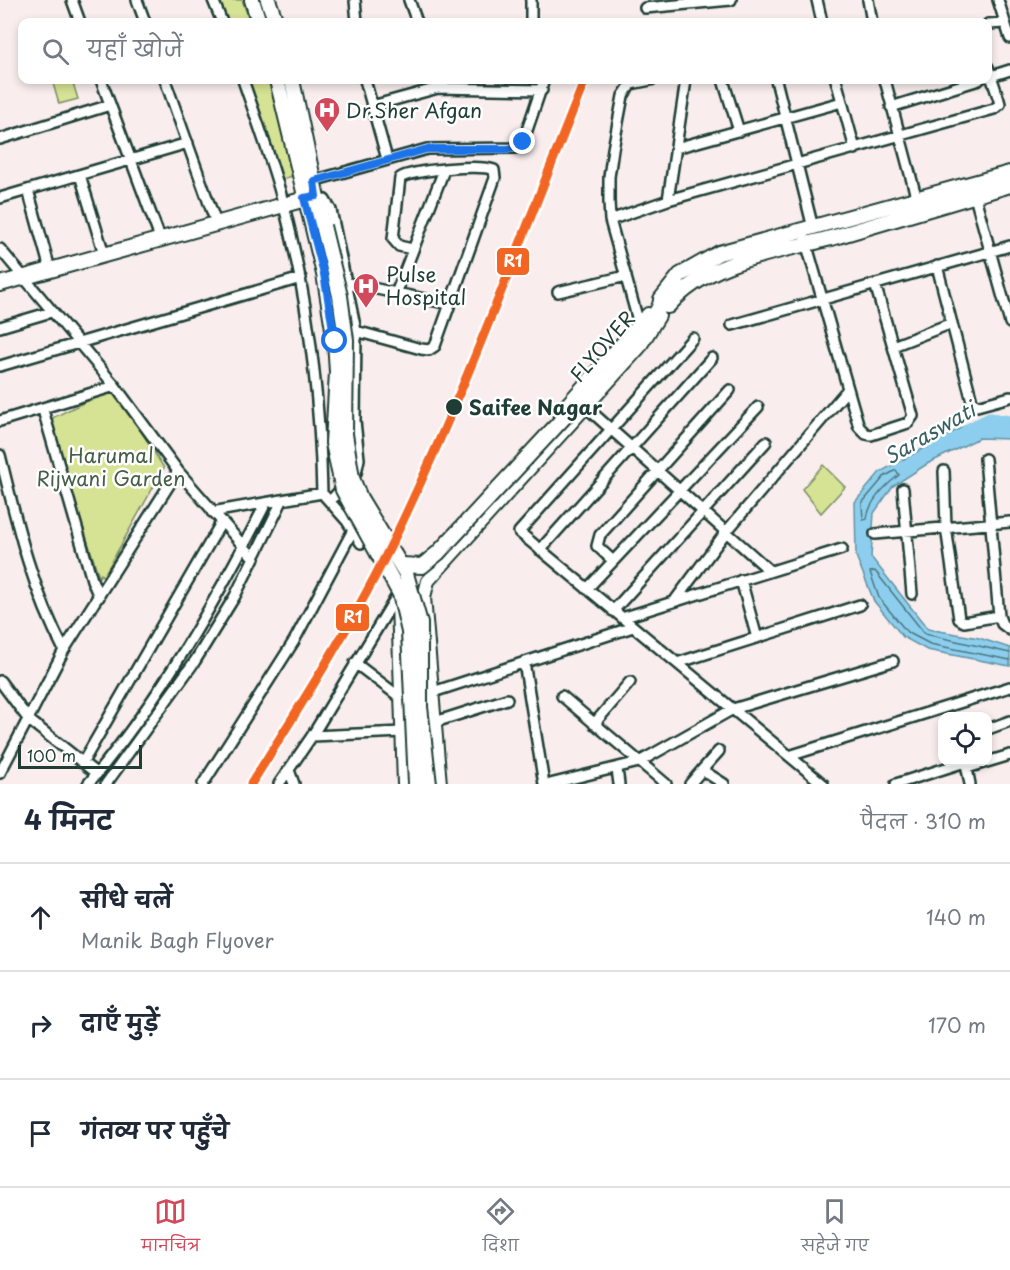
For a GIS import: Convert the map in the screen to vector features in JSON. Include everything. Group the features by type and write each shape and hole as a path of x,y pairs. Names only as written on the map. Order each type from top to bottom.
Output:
{"main road":[{"path":"252,0 258,18"},
{"path":"268,0 275,18"},
{"path":"278,84 307,182"},
{"path":"293,84 310,197 340,296 346,340 346,455 360,498 401,565 420,623 420,707 429,784"},
{"path":"662,305 692,283 741,260 807,245 973,190 1010,173"},
{"path":"662,305 680,275 706,259 738,247 917,200 1010,185"},
{"path":"0,284 310,197"},
{"path":"318,228 335,341 337,372 333,443 339,474 353,510 400,594 407,623 416,784"},
{"name":"FLYOVER","path":"401,565 422,566 438,553 646,328 662,305"}],"street":[{"path":"72,0 79,18"},
{"path":"137,0 144,18"},
{"path":"213,0 220,18"},
{"path":"355,0 357,18"},
{"path":"411,0 416,18"},
{"path":"531,0 531,18"},
{"path":"645,8 731,0"},
{"path":"817,0 821,18"},
{"path":"868,0 871,18"},
{"path":"998,0 1010,38"},
{"path":"992,23 1005,22"},
{"path":"992,73 1010,70"},
{"path":"610,220 668,200 994,109 1000,104 992,81"},
{"path":"102,84 160,238"},
{"path":"166,84 216,223"},
{"path":"244,84 284,204 302,278 313,353 322,493 361,543"},
{"path":"366,84 387,159"},
{"path":"307,182 439,147 510,149 520,146 543,84"},
{"path":"631,84 623,96 609,177 610,220 639,324"},
{"path":"668,200 685,84"},
{"path":"724,84 739,131"},
{"path":"777,84 798,165 808,229 807,245 859,427 866,434 911,421 912,410 875,284"},
{"path":"837,84 855,149"},
{"path":"886,84 917,200"},
{"path":"891,107 966,84"},
{"path":"372,106 438,88 542,90"},
{"path":"676,148 842,102"},
{"path":"0,139 110,105"},
{"path":"0,198 188,143"},
{"path":"357,331 429,350 440,340 449,304 495,174 494,170 484,167 444,170 409,173 400,178 393,238 399,246 412,249"},
{"path":"398,291 412,249 444,170"},
{"path":"80,175 104,254"},
{"path":"28,190 50,269"},
{"path":"973,190 1010,323"},
{"path":"310,197 325,200 331,210 357,331 355,421 359,465 356,473 330,501"},
{"path":"732,325 1010,246"},
{"path":"0,249 115,386 178,471 253,557"},
{"path":"937,266 972,401 977,406 1010,397"},
{"path":"558,292 626,276"},
{"path":"0,366 302,278"},
{"path":"348,283 398,291 449,304"},
{"path":"279,784 312,736 406,579 639,324 662,305"},
{"path":"440,784 424,597 428,581 646,339 662,305"},
{"path":"0,327 51,312"},
{"path":"893,346 952,324"},
{"path":"693,338 519,532 823,784"},
{"path":"540,550 712,358"},
{"path":"0,421 43,410 115,386"},
{"path":"676,599 726,532 848,389"},
{"path":"612,560 598,549 596,542 730,390"},
{"path":"586,407 770,571"},
{"path":"587,589 758,407"},
{"path":"43,410 92,580 99,597"},
{"path":"613,610 766,442"},
{"path":"0,455 30,572 46,616 64,650"},
{"path":"985,459 999,616 1002,624 1010,630"},
{"path":"0,773 30,720 64,650 178,471"},
{"path":"944,471 946,527 959,619 964,622 999,616"},
{"path":"903,489 912,594"},
{"path":"212,512 322,493"},
{"path":"106,784 189,672 235,596 282,501"},
{"path":"88,784 164,684 244,547 266,503"},
{"path":"875,534 1010,522"},
{"path":"83,762 221,523"},
{"path":"202,784 294,641 353,530"},
{"path":"622,618 676,599 842,549"},
{"path":"741,580 757,638"},
{"path":"398,594 404,784"},
{"path":"677,663 860,605"},
{"path":"433,692 633,627"},
{"path":"550,784 639,762 733,710 893,661"},
{"path":"524,662 544,784"},
{"path":"355,663 401,698"},
{"path":"0,681 30,720 97,774"},
{"path":"594,724 630,682"},
{"path":"946,712 1010,687"},
{"path":"562,696 666,784"},
{"path":"435,722 507,699"},
{"path":"789,756 938,714"},
{"path":"992,727 1010,721"},
{"path":"312,736 403,732"},
{"path":"690,784 719,751"},
{"path":"992,759 1010,755"},
{"path":"896,784 916,781 960,766"},
{"path":"966,766 970,784"},
{"path":"617,769 619,784"},
{"path":"289,770 294,784"},
{"path":"702,770 724,784"},
{"path":"809,772 810,784"}],"green space":[{"path":"217,0 242,0 249,18 225,18"},
{"path":"53,84 73,84 78,99 59,104"},
{"path":"249,84 269,84 296,175 279,180"},
{"name":"Harumal Rijwani Garden","path":"114,388 164,468 103,577 101,574 99,577 50,422 54,417"},
{"path":"823,465 845,487 821,513 802,489"}],"water":[{"path":"975,420 1010,426 1010,439 979,438 927,464 893,486 874,513 871,557 928,629 979,638 1010,648 1010,666 927,650 903,637 874,601 856,556 855,502 880,472"}],"waterway":[{"name":"Saraswati","path":"968,431 990,420 1010,423"}],"transit line":[{"name":"R1","path":"251,784 346,629 397,533 472,364 583,84"}],"place":[{"name":"Dr.Sher Afgan","path":"327,133"},
{"name":"Pulse Hospital","path":"366,309"},
{"name":"Saifee Nagar","path":"454,407"}],"route":[{"path":"335,341 324,274 304,198 316,196 314,181 427,149 439,147 510,149 520,146 523,142"}]}
